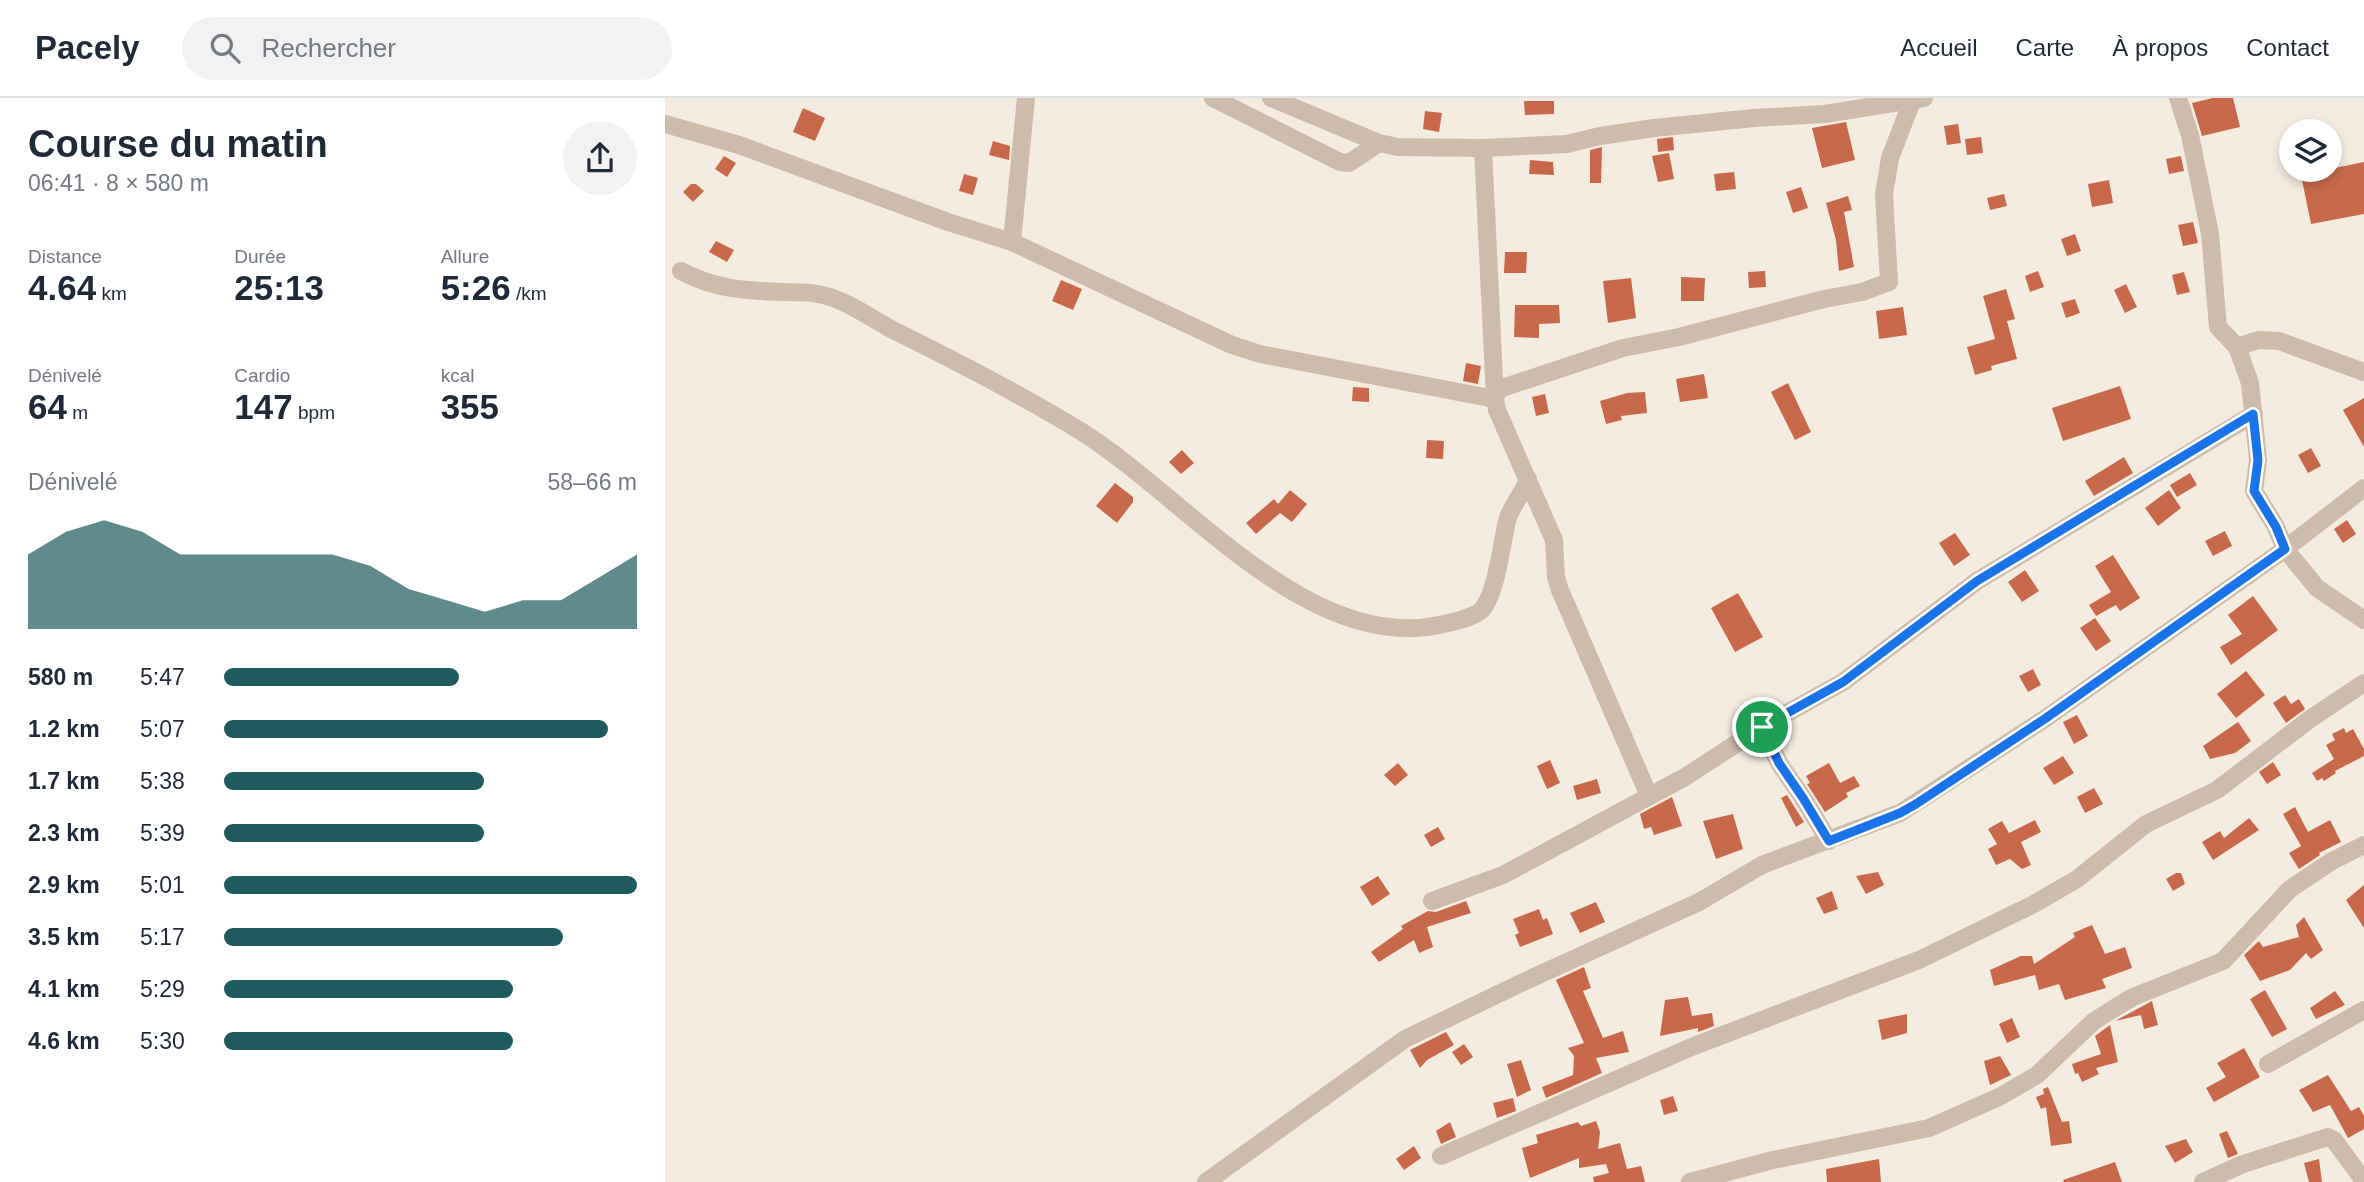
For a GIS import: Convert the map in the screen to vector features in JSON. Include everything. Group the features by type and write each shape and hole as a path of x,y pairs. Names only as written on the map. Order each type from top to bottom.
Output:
{"street":[{"path":"1012,242 1026,98"},
{"path":"1213,98 1340,162 1349,163 1379,143"},
{"path":"1271,98 1379,143 1483,148 1567,144 1654,128 1825,114 1918,99"},
{"path":"2178,98 2190,135 2210,234 2218,327 2237,347 2250,383 2258,460 2254,491 2276,527 2285,549 2317,587 2364,620"},
{"path":"1495,399 1501,388 1623,348 1862,292 1889,282 1884,194 1890,158 1918,99"},
{"path":"665,124 739,145 948,222 1012,242 1232,345 1260,354 1495,399"},
{"path":"1483,148 1497,410 1554,540 1556,577 1560,590 1649,796"},
{"path":"681,271 706,284 723,288 813,293 840,300 975,370 1082,432 1131,466 1223,544 1280,583 1318,604 1375,625 1410,629 1459,620 1483,609 1492,586 1507,517 1524,492 1528,479"},
{"path":"2237,347 2258,340 2279,341 2364,372"},
{"path":"1432,901 1503,875 1685,777 1762,727 1843,682 1977,581 2253,414"},
{"path":"1206,1182 1405,1040 1519,984 1699,902 1762,865 1900,813 1916,804 2046,718 2285,549 2364,488"},
{"path":"1441,1156 1694,1046 1919,960 2034,904 2077,879 2133,833 2217,790 2310,719 2364,683"},
{"path":"1762,727 1779,763 1829,841"},
{"path":"1690,1182 1773,1160 1929,1128 1999,1097 2038,1075 2094,1021 2113,1009 2133,997 2223,961 2290,889 2332,860 2364,845"},
{"path":"2268,1063 2364,1010"},
{"path":"2203,1182 2243,1164 2328,1137 2334,1140 2364,1181"}],"building":[{"path":"2213,98 2233,98 2240,127 2202,136 2192,103"},
{"path":"1524,101 1554,101 1554,114 1525,115"},
{"path":"803,108 825,118 815,141 793,132"},
{"path":"1425,111 1442,113 1439,132 1423,129"},
{"path":"1846,122 1855,160 1822,168 1812,128"},
{"path":"1958,124 1961,143 1947,145 1944,126"},
{"path":"1673,137 1674,150 1658,152 1657,139"},
{"path":"1981,137 1983,153 1967,155 1965,139"},
{"path":"993,141 1010,146 1009,160 989,155"},
{"path":"1602,147 1601,183 1590,183 1590,150"},
{"path":"1669,153 1674,179 1658,182 1652,156"},
{"path":"724,156 736,163 727,177 715,169"},
{"path":"2181,156 2184,171 2169,174 2166,159"},
{"path":"1530,160 1553,162 1554,175 1529,174"},
{"path":"2364,162 2364,214 2311,224 2302,182 2342,182 2342,167"},
{"path":"1734,172 1736,189 1716,191 1714,174"},
{"path":"964,174 978,178 973,195 959,191"},
{"path":"2109,180 2113,203 2092,207 2088,184"},
{"path":"691,184 696,184 704,191 693,202 683,192"},
{"path":"1801,187 1808,208 1793,213 1786,192"},
{"path":"2004,194 2007,206 1990,210 1987,198"},
{"path":"1848,196 1852,210 1844,212 1854,267 1839,271 1836,240 1826,203"},
{"path":"2193,222 2198,243 2183,246 2178,225"},
{"path":"2075,234 2081,251 2067,256 2061,239"},
{"path":"716,241 734,250 727,262 709,252"},
{"path":"1505,252 1527,252 1526,273 1504,273"},
{"path":"1765,271 1766,287 1749,288 1748,272"},
{"path":"2038,271 2044,287 2030,292 2025,276"},
{"path":"2184,272 2190,292 2177,295 2172,275"},
{"path":"1681,277 1705,278 1704,301 1681,301"},
{"path":"1631,278 1636,318 1608,323 1603,281"},
{"path":"1061,280 1082,289 1073,310 1052,301"},
{"path":"2126,284 2137,307 2125,313 2114,290"},
{"path":"2006,289 2015,319 2007,321 2017,359 1991,366 1992,370 1975,375 1967,347 1995,339 1983,296"},
{"path":"2075,299 2080,313 2066,318 2061,303"},
{"path":"1515,305 1559,305 1560,323 1539,324 1539,338 1514,337"},
{"path":"1903,307 1907,335 1879,339 1876,311"},
{"path":"1466,363 1481,366 1478,384 1463,381"},
{"path":"1704,374 1708,398 1680,402 1676,379"},
{"path":"1788,383 1811,432 1795,440 1771,392"},
{"path":"2120,386 2131,419 2063,441 2052,408"},
{"path":"1353,387 1369,388 1369,402 1352,401"},
{"path":"1645,392 1647,413 1621,416 1622,420 1606,424 1600,401 1627,393"},
{"path":"1545,394 1549,413 1536,416 1532,397"},
{"path":"2364,398 2364,447 2343,410"},
{"path":"1427,440 1444,441 1443,459 1426,458"},
{"path":"2311,448 2321,466 2308,473 2298,455"},
{"path":"1182,450 1194,463 1181,474 1169,462"},
{"path":"2124,457 2133,473 2094,496 2085,481"},
{"path":"2190,473 2197,485 2177,497 2170,485"},
{"path":"1115,483 1133,497 1133,502 1117,523 1096,506"},
{"path":"1290,490 1307,504 1292,522 1280,513 1256,534 1246,523 1274,499 1278,504"},
{"path":"2169,490 2181,508 2158,526 2145,508"},
{"path":"2347,520 2356,534 2343,543 2334,529"},
{"path":"2225,531 2232,546 2213,556 2205,541"},
{"path":"1955,533 1970,555 1954,566 1939,543"},
{"path":"2113,555 2140,598 2120,611 2116,605 2096,616 2089,605 2111,592 2095,566"},
{"path":"2025,570 2039,591 2022,602 2008,582"},
{"path":"1738,593 1763,637 1735,652 1711,608"},
{"path":"2253,596 2278,630 2231,665 2220,647 2242,634 2228,615"},
{"path":"2095,618 2111,641 2096,651 2080,628"},
{"path":"2033,669 2041,685 2028,692 2019,676"},
{"path":"2246,671 2265,695 2236,718 2217,694"},
{"path":"2285,695 2291,704 2299,699 2305,709 2286,723 2273,703"},
{"path":"2077,715 2088,736 2074,744 2063,722"},
{"path":"2238,722 2251,741 2235,753 2210,759 2203,746"},
{"path":"2344,728 2346,733 2353,729 2364,749 2364,756 2335,771 2336,773 2324,781 2322,778 2317,781 2312,773 2334,759 2326,745 2335,740 2332,734"},
{"path":"2063,756 2074,773 2054,785 2043,768"},
{"path":"1550,760 1560,783 1547,789 1537,766"},
{"path":"2273,762 2281,775 2267,784 2259,772"},
{"path":"1398,763 1408,775 1395,786 1384,775"},
{"path":"1829,763 1840,783 1854,776 1860,786 1846,793 1848,797 1825,812 1807,784 1810,783 1806,776"},
{"path":"1597,779 1601,793 1577,800 1573,786"},
{"path":"2094,788 2103,804 2085,813 2077,797"},
{"path":"1787,795 1804,822 1796,827 1781,798"},
{"path":"1672,797 1682,826 1654,835 1651,827 1644,829 1640,814"},
{"path":"2295,807 2308,832 2330,820 2341,842 2319,853 2320,855 2299,869 2289,853 2301,846 2283,814"},
{"path":"1733,814 1743,849 1716,859 1703,821"},
{"path":"2249,818 2259,830 2213,860 2202,842 2220,831 2224,838"},
{"path":"2035,820 2041,832 2021,842 2031,865 2022,869 2010,859 1996,865 1988,849 1997,844 1988,829 2002,821 2009,833"},
{"path":"1438,827 1445,839 1431,847 1424,835"},
{"path":"1878,872 1884,885 1866,894 1856,876"},
{"path":"2181,873 2185,884 2173,891 2166,879"},
{"path":"1378,876 1390,894 1372,906 1360,887"},
{"path":"2364,885 2364,928 2346,900"},
{"path":"1832,891 1838,909 1824,914 1816,898"},
{"path":"1466,901 1471,913 1427,927 1433,947 1419,953 1414,940 1379,962 1371,952 1403,929 1401,926 1428,911 1436,912"},
{"path":"1596,902 1605,922 1580,933 1570,913"},
{"path":"1539,909 1543,920 1547,918 1553,934 1520,947 1515,935 1519,933 1513,919"},
{"path":"2304,917 2323,950 2311,959 2306,953 2290,970 2260,981 2244,955 2259,941 2263,947 2299,937 2296,925"},
{"path":"2092,925 2105,954 2125,947 2132,968 2102,979 2106,988 2065,1000 2059,984 2039,990 2035,975 1994,986 1990,970 2021,956 2032,956 2034,964 2075,937 2073,933"},
{"path":"1584,967 1591,988 1583,991 1603,1038 1623,1031 1629,1052 1596,1058 1602,1073 1546,1098 1542,1087 1573,1075 1574,1056 1568,1048 1584,1043 1556,980"},
{"path":"2265,990 2287,1029 2272,1037 2250,999"},
{"path":"2335,991 2345,1005 2316,1019 2310,1008"},
{"path":"1688,997 1692,1016 1712,1013 1714,1026 1698,1032 1698,1028 1660,1036 1665,1000"},
{"path":"2152,1001 2158,1025 2144,1029 2141,1015 2115,1021"},
{"path":"1907,1014 1907,1033 1882,1040 1878,1020"},
{"path":"2012,1018 2020,1037 2007,1043 1999,1024"},
{"path":"2110,1025 2118,1062 2096,1068 2099,1074 2082,1082 2078,1073 2075,1074 2072,1064 2101,1054 2095,1036"},
{"path":"1446,1032 1454,1045 1427,1060 1420,1068 1410,1050"},
{"path":"1464,1044 1473,1057 1461,1065 1452,1052"},
{"path":"2244,1048 2260,1077 2214,1102 2206,1088 2226,1077 2217,1063"},
{"path":"2000,1056 2011,1075 1990,1085 1984,1061"},
{"path":"1521,1060 1531,1090 1517,1097 1507,1064"},
{"path":"2328,1075 2351,1111 2359,1107 2364,1116 2364,1129 2348,1138 2330,1105 2313,1112 2299,1090"},
{"path":"2048,1087 2062,1122 2069,1121 2072,1143 2051,1146 2046,1107 2041,1109 2036,1097 2044,1094 2043,1089"},
{"path":"1673,1096 1678,1111 1664,1115 1660,1100"},
{"path":"1513,1098 1516,1111 1497,1118 1493,1103"},
{"path":"1596,1121 1600,1132 1598,1149 1620,1143 1627,1169 1641,1166 1645,1182 1594,1182 1593,1177 1609,1173 1606,1164 1579,1168 1579,1158 1530,1178 1522,1148 1538,1143 1536,1135 1578,1122 1581,1126"},
{"path":"1450,1122 1456,1137 1441,1144 1436,1131"},
{"path":"2227,1131 2238,1154 2228,1158 2219,1134"},
{"path":"2186,1139 2193,1152 2175,1163 2165,1146"},
{"path":"1414,1146 1421,1158 1404,1170 1396,1159"},
{"path":"1879,1159 1881,1182 1827,1182 1826,1169"},
{"path":"2319,1159 2322,1182 2309,1182 2304,1163"},
{"path":"2115,1162 2122,1182 2063,1180"}],"route":[{"path":"2253,414 2258,460 2254,491 2276,527 2285,549 2046,718 1916,804 1829,841 1779,763 1762,727 1843,682 1977,581 2001,569 2253,414"}]}
